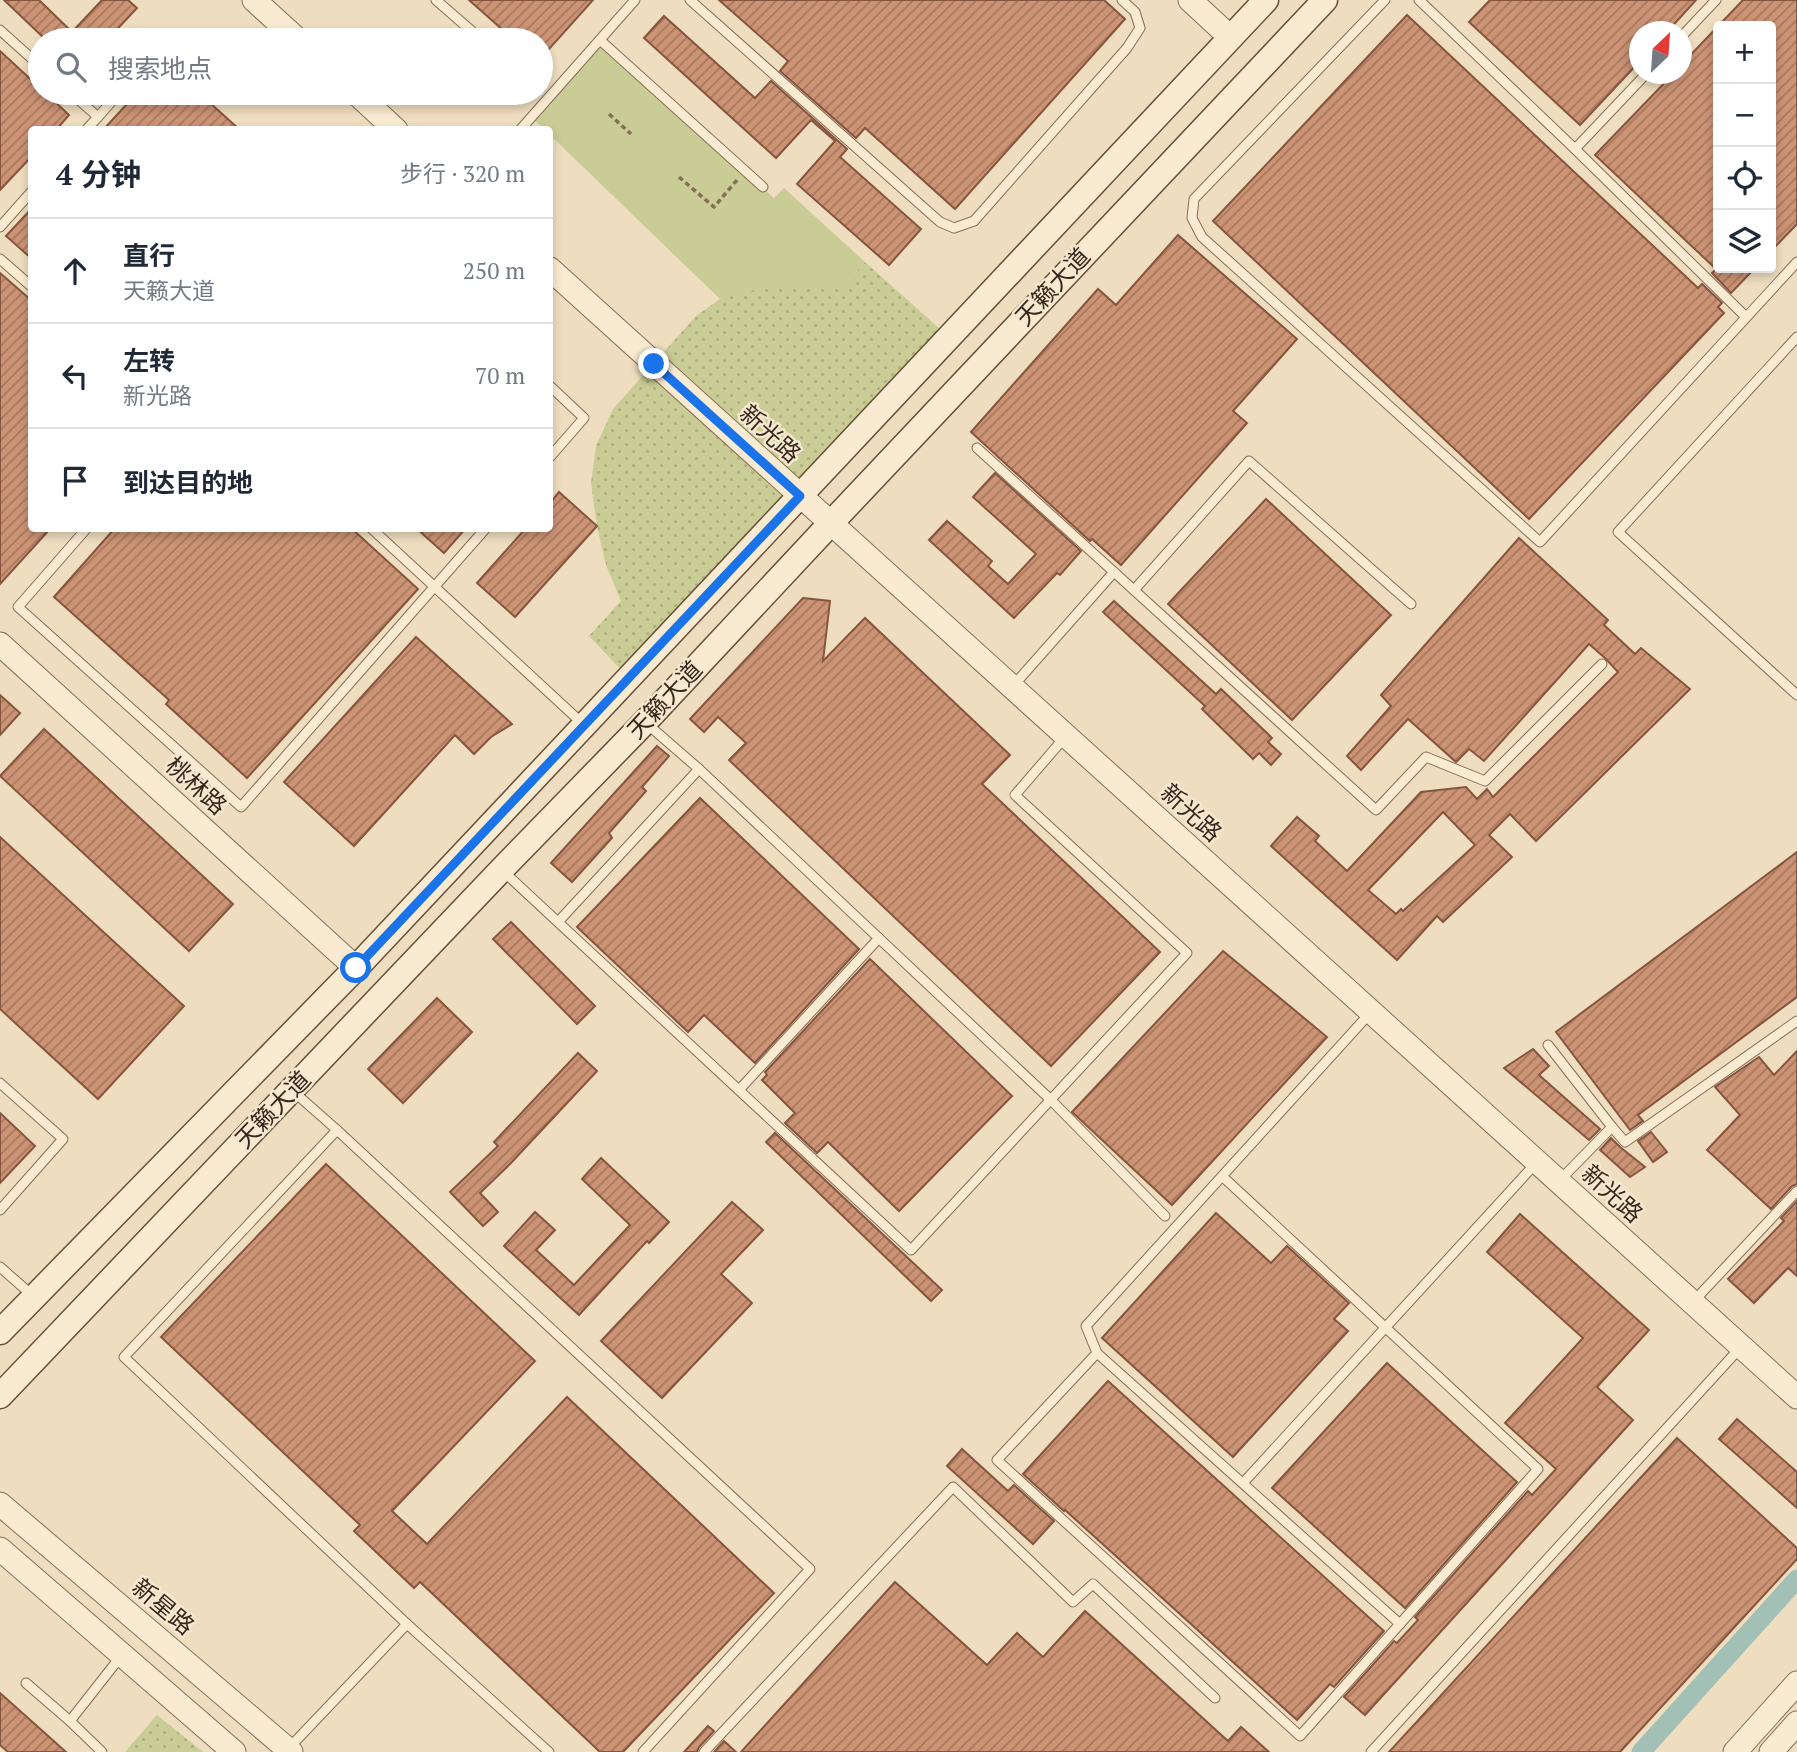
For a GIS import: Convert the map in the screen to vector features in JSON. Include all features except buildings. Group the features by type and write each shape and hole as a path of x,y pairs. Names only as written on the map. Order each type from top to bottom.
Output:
{"main road":[{"name":"天籁大道","path":"0,1332 356,968 1266,0"},
{"name":"天籁大道","path":"0,1396 502,869 646,722 1325,0"}],"street":[{"path":"254,0 285,28"},
{"path":"1190,0 1230,37"},
{"path":"369,105 392,126"},
{"name":"新光路","path":"553,272 1797,1397"},
{"name":"桃林路","path":"0,644 356,968"},
{"name":"新星路","path":"0,1504 289,1751"},
{"path":"0,1549 234,1752"},
{"path":"1735,1752 1797,1683"},
{"path":"1771,1752 1797,1723"}],"lane":[{"path":"436,0 468,28"},
{"path":"553,87 635,0"},
{"path":"690,0 940,222 954,228 974,221 1127,48 1140,28 1135,12 1122,0"},
{"path":"1385,0 1194,199 1192,218 1202,237 1540,542 1797,262"},
{"path":"1419,0 1746,317"},
{"path":"1692,25 1716,0"},
{"path":"0,30 28,55"},
{"path":"600,40 764,187"},
{"path":"1575,149 1637,84"},
{"path":"84,105 97,117"},
{"path":"89,126 108,105"},
{"path":"523,126 538,105"},
{"path":"0,227 28,196"},
{"path":"0,259 28,284"},
{"path":"1797,337 1618,532 1797,695"},
{"path":"553,389 584,418 553,454"},
{"path":"977,448 1376,810 1426,757 1485,781 1602,664"},
{"path":"1133,590 1249,461 1411,604"},
{"path":"84,532 18,607 241,807 483,532"},
{"path":"376,532 584,725"},
{"path":"1012,687 1114,572"},
{"path":"646,722 1051,1100 1165,1216"},
{"path":"502,869 911,1250 1187,953 1014,795 1066,736"},
{"path":"558,922 699,769"},
{"path":"739,1090 879,938"},
{"path":"1371,1011 1086,1326 1097,1353 1400,1624"},
{"path":"1548,1045 1625,1142 1797,1021"},
{"path":"0,1083 63,1139 0,1210"},
{"path":"292,1090 810,1569 643,1752"},
{"path":"1559,1181 1612,1127"},
{"path":"337,1130 124,1357 407,1624 548,1752"},
{"path":"1243,1483 1537,1161"},
{"path":"1097,1353 997,1460 1300,1735 1538,1469 1222,1176"},
{"path":"1692,1303 1797,1191"},
{"path":"0,1266 34,1297"},
{"path":"1371,1752 1741,1346"},
{"path":"704,1752 953,1487 1073,1602 1093,1584 1215,1698"},
{"path":"289,1751 407,1624"},
{"path":"70,1721 122,1655"},
{"path":"26,1683 102,1752"}],"path":[{"path":"609,114 631,134"},
{"path":"679,177 714,207 746,170"}],"green space":[{"path":"600,40 774,198 784,188 865,262 841,289 809,285 780,286 720,299 553,138 553,126 541,126 531,117 542,105 553,105 553,92"},
{"path":"865,262 949,337 629,678 589,636 621,601 606,565 591,483 596,446 613,409 696,316 720,299 787,284 841,289"},
{"path":"157,1715 203,1752 125,1752"}],"waterway":[{"path":"1641,1752 1797,1579"}],"route":[{"path":"356,968 800,496 654,364"}]}
